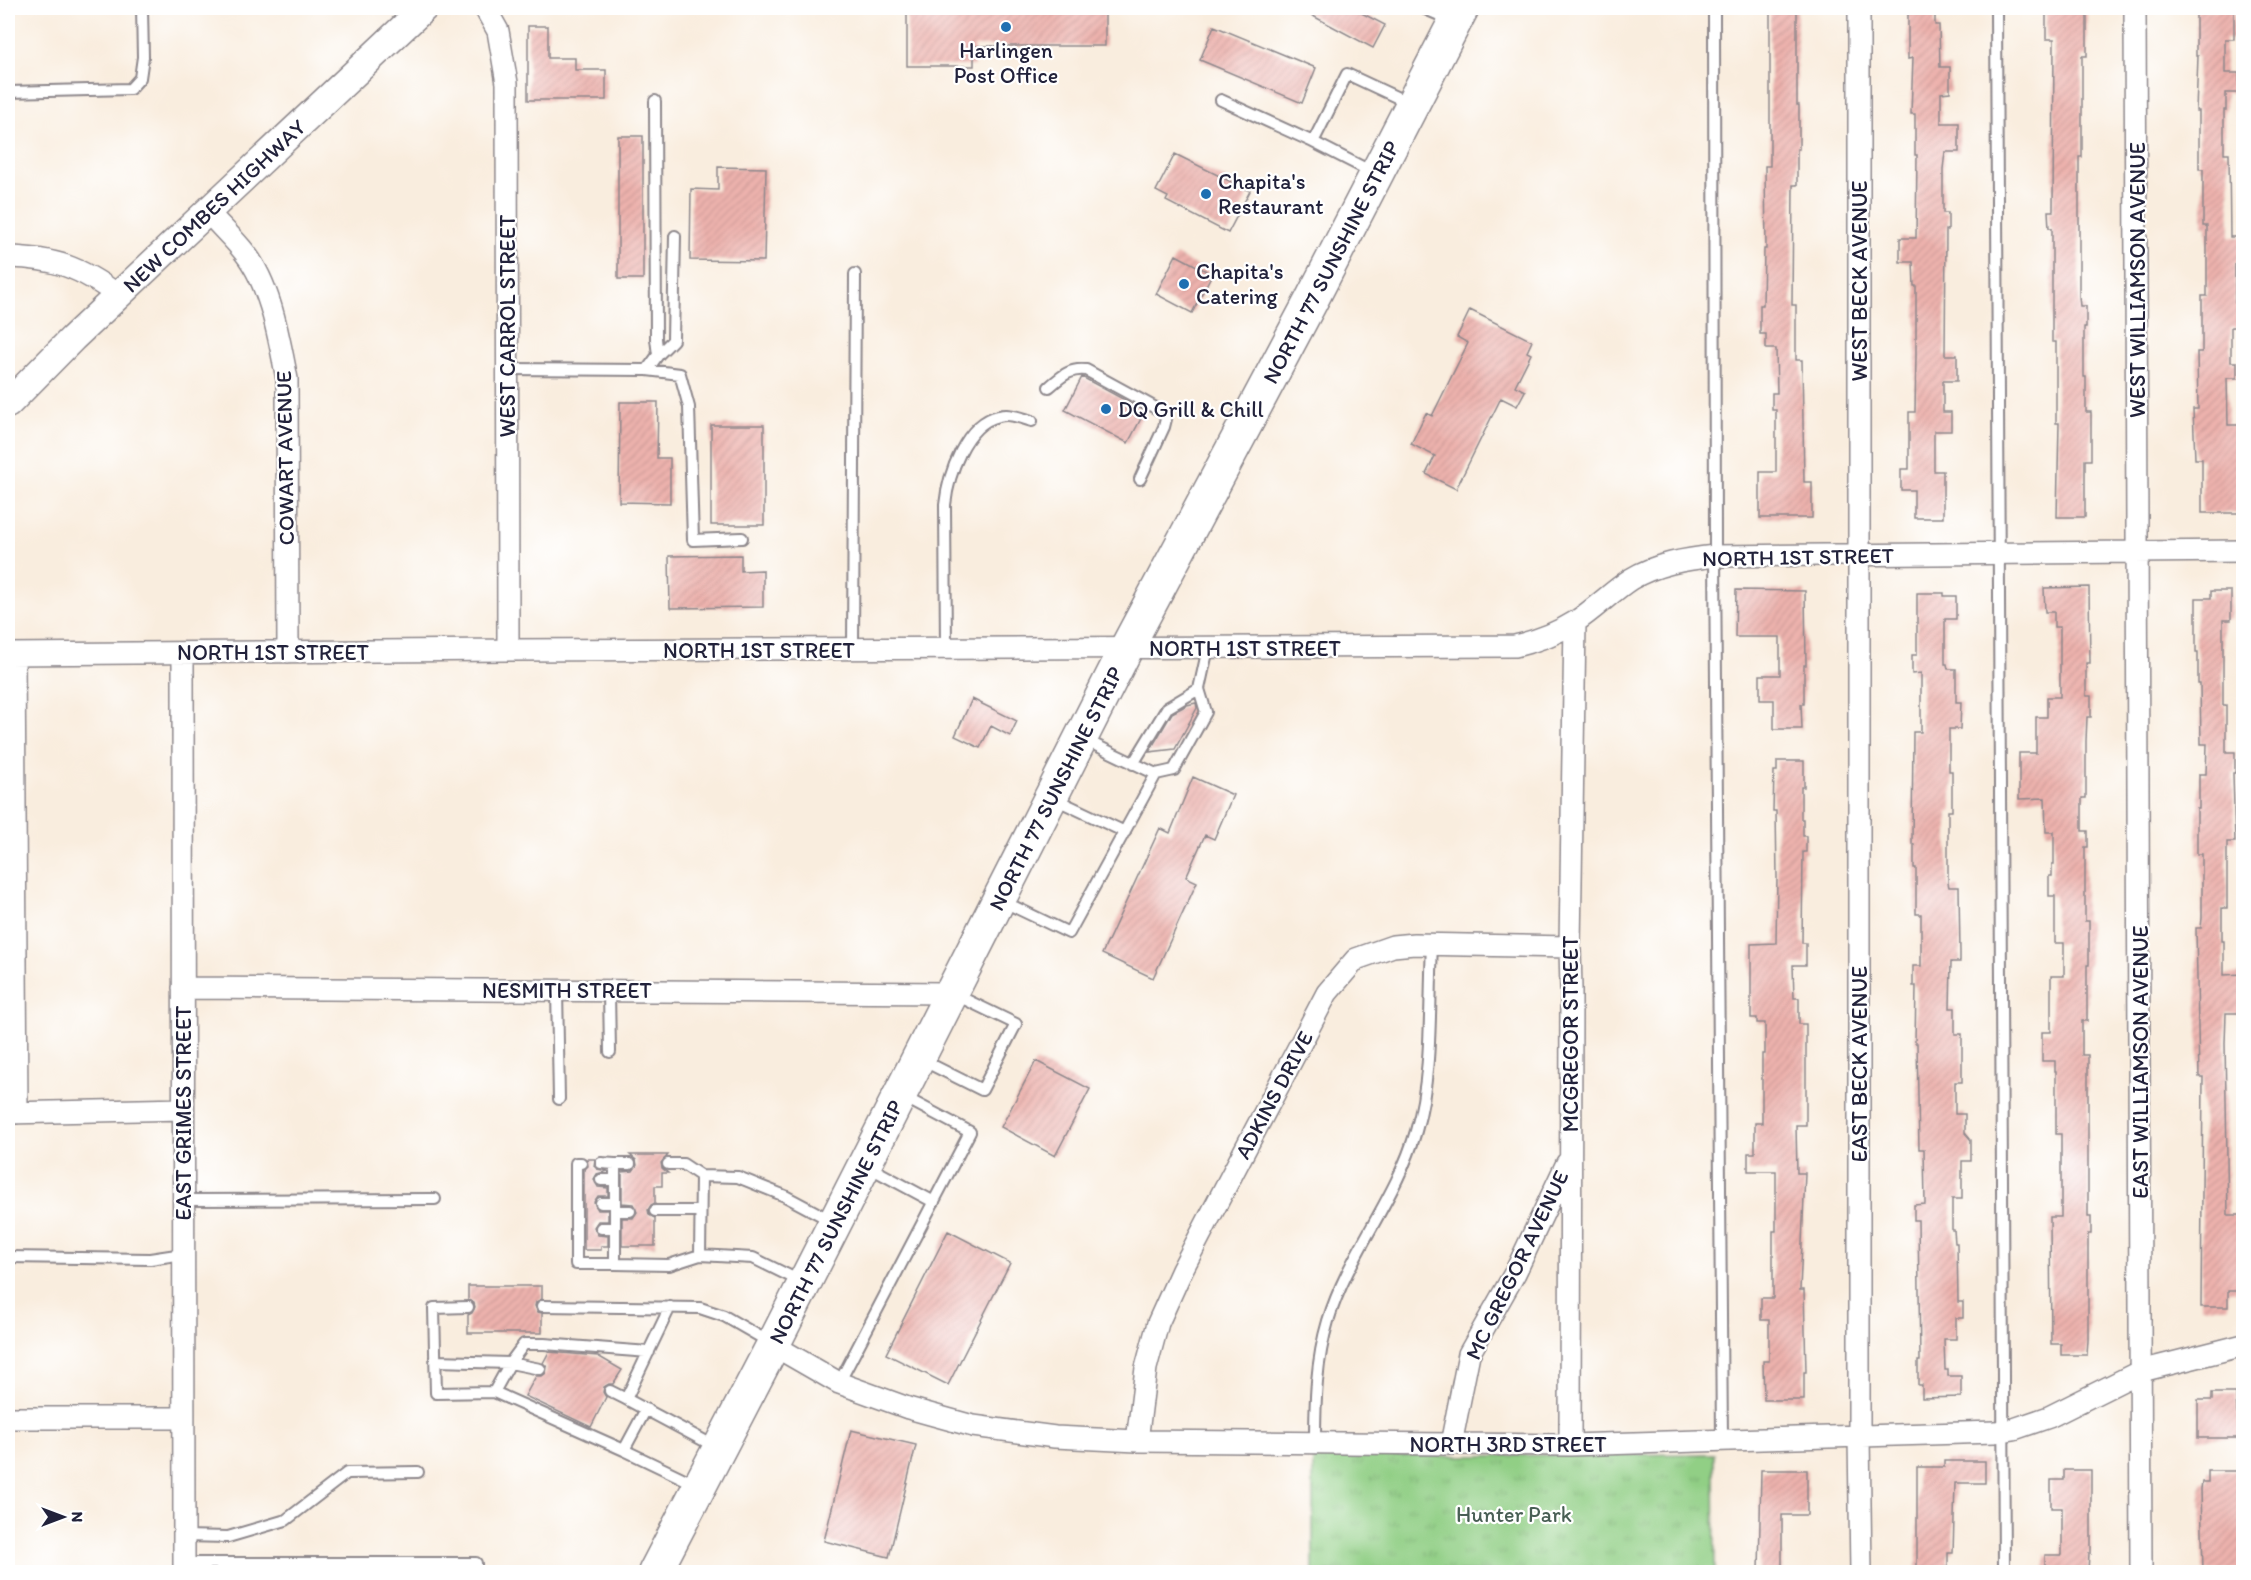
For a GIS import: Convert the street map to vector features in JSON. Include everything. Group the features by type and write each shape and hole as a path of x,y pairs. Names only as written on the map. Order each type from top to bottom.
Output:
{"main road":[{"name":"NORTH 77 SUNSHINE STRIP","path":"655,1572 773,1345 1126,649 1459,15"}],"street":[{"name":"WEST CARROL STREET","path":"485,8 498,32 507,83 508,650"},
{"name":"WEST BECK AVENUE","path":"1858,555 1859,8"},
{"name":"WEST WILLIAMSON AVENUE","path":"2135,8 2138,552"},
{"name":"NEW COMBES HIGHWAY","path":"8,404 420,9"},
{"name":"COWART AVENUE","path":"208,212 247,255 265,290 287,379 288,652"},
{"path":"8,257 50,260 67,265 102,283 119,296"},
{"name":"NORTH 1ST STREET","path":"11,654 1515,646 1542,639 1575,622 1632,579 1652,569 1682,560 1715,556 2244,551"},
{"name":"EAST WILLIAMSON AVENUE","path":"2138,552 2141,1572"},
{"name":"EAST BECK AVENUE","path":"1858,555 1861,1572"},
{"name":"MCGREGOR STREET","path":"1570,1445 1570,947 1575,622"},
{"name":"EAST GRIMES STREET","path":"183,653 184,1568"},
{"path":"11,654 12,1113 183,1109"},
{"name":"ADKINS DRIVE","path":"1137,1441 1144,1376 1158,1323 1182,1270 1327,993 1356,959 1394,946 1570,947"},
{"name":"NESMITH STREET","path":"183,988 951,993"},
{"name":"MC GREGOR AVENUE","path":"1451,1444 1468,1354 1515,1273 1570,1157"},
{"name":"NORTH 3RD STREET","path":"773,1345 839,1383 908,1408 973,1426 1055,1437 1137,1441 1570,1445 1859,1437 2003,1430 2049,1417 2141,1371 2244,1345"},
{"path":"8,1418 183,1418"}],"lane":[{"path":"8,92 130,89 140,78 143,57 142,8"},
{"path":"1423,8 1459,15"},
{"path":"1714,8 1715,556 1722,1441"},
{"path":"1996,8 2004,1572"},
{"path":"1313,142 1347,75 1412,105"},
{"path":"1221,100 1376,174"},
{"path":"655,101 656,339 658,355"},
{"path":"647,370 673,340 675,236"},
{"path":"853,650 855,274"},
{"path":"1049,387 1066,372 1076,368 1086,370 1163,412 1166,419 1164,428 1140,479"},
{"path":"507,369 647,370 680,374 689,407 693,540 742,538"},
{"path":"946,649 945,505 947,487 953,469 962,450 984,423 997,416 1009,415 1032,421"},
{"path":"1081,738 1156,774 1174,770 1189,734 1206,712 1199,689 1208,648"},
{"path":"1133,764 1160,724 1167,708 1199,689"},
{"path":"998,900 1069,933 1156,774"},
{"path":"1051,797 1125,832"},
{"path":"1315,1443 1319,1364 1328,1320 1343,1283 1407,1158 1417,1130 1426,1064 1431,945"},
{"path":"557,990 559,1100"},
{"path":"609,991 610,1052"},
{"path":"918,1058 982,1090 1017,1024 951,993"},
{"path":"839,1383 970,1132 900,1095"},
{"path":"581,1163 576,1163 578,1181 576,1264 669,1265 700,1256 753,1258 804,1283"},
{"path":"601,1163 630,1164"},
{"path":"615,1164 615,1264"},
{"path":"668,1164 683,1164 701,1176 738,1178 785,1196 835,1223"},
{"path":"865,1164 934,1202"},
{"path":"700,1256 701,1176"},
{"path":"601,1180 615,1180"},
{"path":"183,1200 435,1198"},
{"path":"601,1203 630,1211"},
{"path":"655,1211 700,1211"},
{"path":"601,1228 615,1228"},
{"path":"8,1257 150,1259 183,1254"},
{"path":"542,1306 700,1308 724,1316 773,1345"},
{"path":"468,1307 434,1308 436,1393 494,1392 700,1486"},
{"path":"627,1399 670,1307"},
{"path":"494,1392 510,1363 524,1344 649,1352"},
{"path":"435,1361 510,1363 540,1369"},
{"path":"610,1391 719,1449"},
{"path":"624,1450 646,1409"},
{"path":"184,1536 228,1537 286,1520 347,1473 418,1472"},
{"path":"184,1568 339,1568 476,1563 476,1572"}],"green space":[{"name":"Hunter Park","path":"1714,1454 1715,1572 1313,1572 1313,1457"}],"building":[{"name":"Harlingen Post Office","path":"907,8 1105,8 1105,46 974,46 974,66 907,66"},
{"path":"1298,8 1352,8 1385,25 1373,48"},
{"path":"1770,8 1797,8 1799,149 1797,149 1797,185 1793,185 1792,305 1796,305 1796,360 1802,360 1804,482 1812,482 1812,518 1760,518 1760,472 1776,472 1776,410 1772,410 1772,393 1777,393 1776,349 1766,349 1766,334 1760,334 1760,305 1763,305 1764,249 1766,249 1765,166 1770,166"},
{"path":"2046,9 2087,9 2087,56 2082,56 2082,157 2079,157 2079,296 2080,306 2086,306 2084,377 2086,377 2086,412 2091,412 2091,460 2085,460 2085,517 2057,517 2059,423 2056,423 2056,342 2052,342 2052,228 2049,228 2048,211 2053,211 2054,39 2046,39"},
{"path":"2196,10 2234,10 2234,39 2225,39 2225,73 2239,73 2239,93 2226,93 2224,153 2229,153 2230,237 2244,237 2244,263 2235,263 2235,303 2244,303 2244,327 2231,327 2231,362 2237,362 2237,378 2227,378 2228,425 2239,425 2240,468 2244,468 2244,513 2202,513 2202,459 2195,459 2193,409 2198,409 2197,352 2202,352 2202,296 2207,296 2207,226 2203,226 2203,169 2199,169 2199,111 2196,111 2198,56 2196,56"},
{"path":"1908,11 1935,11 1935,25 1939,25 1940,67 1950,67 1950,92 1941,93 1941,123 1959,123 1959,152 1945,152 1943,169 1943,213 1948,213 1945,355 1957,355 1957,381 1943,381 1943,412 1951,412 1951,431 1934,431 1934,471 1943,471 1943,518 1914,518 1914,490 1901,490 1901,469 1909,469 1909,412 1915,412 1916,355 1916,286 1914,286 1913,262 1900,262 1900,238 1916,238 1917,155 1915,155 1915,114 1911,114 1913,58 1908,59"},
{"path":"528,26 548,26 548,58 575,58 575,70 606,70 606,100 528,100"},
{"path":"1214,26 1316,68 1302,103 1200,60"},
{"path":"618,136 643,136 643,279 618,279"},
{"name":"Chapita's Restaurant","path":"1175,154 1250,191 1228,233 1166,201 1168,197 1156,191"},
{"path":"718,167 766,168 764,261 690,260 691,189 718,190"},
{"name":"Chapita's Catering","path":"1176,255 1212,274 1192,313 1156,294"},
{"path":"1470,310 1532,341 1527,352 1531,354 1515,386 1525,391 1517,406 1501,398 1456,489 1426,474 1435,456 1411,444 1426,413 1432,416 1468,343 1457,337"},
{"name":"DQ Grill & Chill","path":"1082,377 1145,411 1128,443 1065,410"},
{"path":"620,402 658,402 657,458 670,458 670,503 619,502"},
{"path":"711,425 764,425 764,525 711,525"},
{"path":"741,555 741,571 763,570 763,607 670,608 669,556"},
{"path":"2089,587 2090,663 2086,663 2086,696 2091,696 2091,717 2087,717 2086,798 2082,798 2082,831 2088,831 2088,847 2085,847 2085,921 2089,921 2087,1021 2082,1021 2082,1055 2088,1055 2088,1217 2091,1217 2091,1234 2088,1234 2088,1340 2087,1355 2061,1355 2061,1344 2051,1344 2050,1217 2061,1217 2061,1134 2056,1134 2055,1061 2042,1061 2042,1032 2051,1032 2051,976 2064,976 2064,943 2055,943 2055,896 2049,896 2049,876 2052,876 2052,864 2054,864 2054,832 2046,832 2045,798 2019,799 2019,753 2036,753 2036,717 2047,717 2047,697 2060,697 2060,627 2054,627 2054,612 2045,612 2044,588"},
{"path":"1736,590 1805,591 1806,665 1804,665 1804,704 1801,704 1802,729 1774,729 1774,700 1760,700 1760,675 1780,675 1780,637 1735,637"},
{"path":"2211,591 2231,591 2231,620 2223,620 2223,705 2226,705 2226,752 2235,752 2235,773 2233,773 2235,842 2227,842 2227,908 2222,908 2222,941 2224,941 2224,975 2243,974 2243,1013 2226,1013 2228,1215 2240,1215 2240,1218 2244,1218 2244,1240 2240,1242 2240,1291 2228,1291 2228,1307 2201,1307 2203,1077 2199,1077 2196,928 2201,928 2202,918 2202,854 2197,854 2197,809 2199,809 2199,774 2206,774 2207,744 2201,744 2200,684 2198,684 2198,652 2196,652 2196,598 2211,598"},
{"path":"1917,593 1944,593 1944,596 1956,596 1956,619 1945,619 1945,664 1948,669 1956,669 1956,702 1961,702 1960,729 1949,729 1952,811 1948,811 1948,883 1949,887 1959,887 1960,953 1960,962 1951,962 1950,1008 1955,1008 1955,1034 1962,1034 1962,1082 1955,1082 1955,1114 1965,1114 1965,1133 1971,1140 1971,1161 1962,1161 1962,1199 1952,1199 1952,1230 1954,1230 1955,1243 1957,1243 1958,1302 1963,1302 1963,1318 1956,1318 1956,1339 1944,1339 1945,1370 1948,1370 1948,1376 1961,1376 1961,1397 1922,1398 1922,1385 1918,1385 1918,1361 1920,1361 1918,1220 1914,1220 1914,1205 1925,1204 1924,1149 1919,1149 1917,1043 1915,1043 1916,986 1913,986 1913,966 1921,966 1921,914 1916,914 1916,868 1914,868 1914,844 1912,844 1913,732 1921,732 1921,673 1912,674 1912,655 1917,655"},
{"path":"972,699 1017,721 1010,736 991,726 980,748 955,736"},
{"path":"1196,703 1197,708 1175,749 1149,752 1172,713"},
{"path":"1777,761 1804,761 1801,819 1803,819 1803,836 1806,836 1806,852 1803,852 1802,943 1806,943 1806,965 1793,965 1794,998 1799,998 1799,1024 1806,1024 1806,1125 1796,1125 1797,1173 1805,1173 1800,1290 1804,1290 1806,1372 1804,1372 1804,1400 1764,1400 1763,1361 1769,1361 1769,1320 1761,1320 1761,1298 1773,1298 1776,1171 1748,1171 1748,1153 1755,1153 1755,1123 1762,1123 1762,1054 1765,1054 1765,1023 1757,1023 1757,1018 1751,1018 1751,944 1776,943 1776,811 1773,811 1774,771 1777,771"},
{"path":"1193,777 1233,795 1214,839 1205,835 1186,877 1197,882 1153,978 1102,954 1160,828 1170,833"},
{"path":"1036,1061 1090,1089 1055,1156 1001,1127"},
{"path":"630,1155 668,1155 661,1163 662,1168 668,1173 662,1173 662,1186 655,1186 655,1203 648,1210 649,1215 655,1218 655,1246 622,1246 622,1218 633,1218 637,1212 633,1204 622,1203 622,1172 633,1171 637,1165 636,1160"},
{"path":"587,1159 595,1159 594,1166 597,1169 608,1171 597,1174 594,1179 598,1187 608,1188 608,1196 598,1196 594,1202 598,1210 608,1210 608,1221 598,1221 594,1227 598,1235 608,1236 608,1246 601,1246 601,1250 584,1250 584,1170 588,1166"},
{"path":"948,1231 1010,1263 948,1385 886,1354"},
{"path":"468,1286 542,1286 542,1299 536,1302 535,1306 538,1312 542,1313 542,1333 468,1333 468,1315 475,1307 474,1303 468,1300"},
{"path":"549,1352 598,1356 622,1370 613,1384 604,1387 603,1392 606,1397 591,1427 525,1396 536,1376 546,1373 547,1367 543,1363"},
{"path":"2212,1393 2236,1393 2237,1414 2243,1414 2243,1438 2198,1438 2198,1400 2212,1400"},
{"path":"851,1430 916,1445 889,1557 824,1541"},
{"path":"1944,1461 1985,1461 1985,1483 1955,1483 1953,1553 1948,1553 1948,1572 1917,1572 1917,1467 1944,1467"},
{"path":"1761,1470 1807,1470 1807,1515 1782,1515 1782,1572 1759,1572"},
{"path":"2064,1470 2091,1470 2091,1554 2089,1554 2088,1572 2045,1572 2045,1555 2062,1555 2062,1508 2051,1508 2051,1480 2064,1480"},
{"path":"2208,1471 2238,1471 2238,1493 2243,1493 2244,1571 2203,1571 2201,1489 2202,1482 2208,1482"}],"place":[{"name":"Harlingen Post Office","path":"1006,27"},
{"name":"Chapita's Restaurant","path":"1206,194"},
{"name":"Chapita's Catering","path":"1184,284"},
{"name":"DQ Grill & Chill","path":"1106,409"}]}
